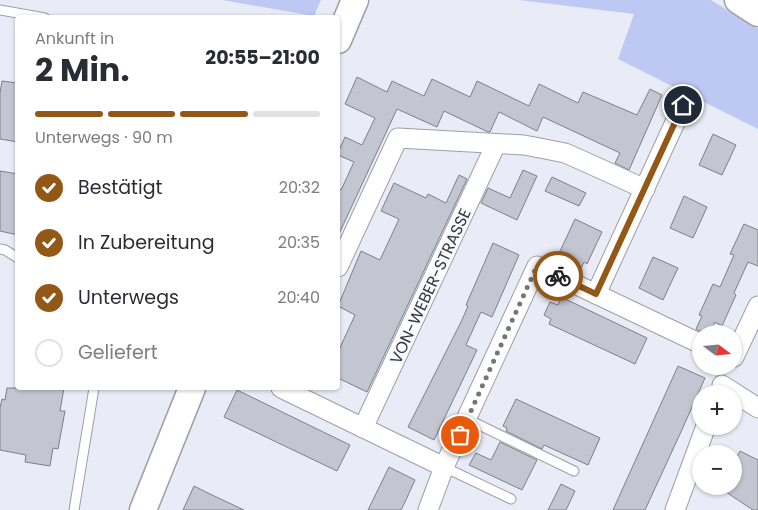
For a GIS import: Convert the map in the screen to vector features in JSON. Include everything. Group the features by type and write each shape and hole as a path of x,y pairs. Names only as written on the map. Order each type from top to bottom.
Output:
{"street":[{"path":"340,35 355,0"},
{"path":"738,0 758,14"},
{"path":"596,294 683,105"},
{"path":"340,263 398,138 524,145 565,154 645,189"},
{"name":"VON-WEBER-STRASSE","path":"363,428 496,144"},
{"path":"428,510 444,467 537,266 692,340"},
{"path":"742,340 758,306"},
{"path":"143,510 191,390"},
{"path":"285,390 444,467"},
{"path":"742,400 758,408"},
{"path":"676,510 703,435"}],"lane":[{"path":"0,10 28,15"},
{"path":"0,249 15,256"},
{"path":"74,510 94,390"},
{"path":"467,419 574,471"},
{"path":"444,467 511,499"}],"shaded area":[{"path":"222,0 321,0 314,15"},
{"path":"519,0 711,0 758,29 758,129 618,59 634,14"}],"building":[{"path":"357,77 387,92 392,81 424,96 432,79 470,97 477,81 529,106 539,84 578,103 583,92 637,115 650,89 662,95 629,170 615,163 620,153 543,117 537,131 499,112 490,132 488,132 444,111 437,127 397,109 340,232 340,189 354,162 340,156 340,148 345,137 362,145 375,118 345,104"},
{"path":"2,81 15,83 15,142 0,139 0,93"},
{"path":"713,134 736,145 722,175 699,165"},
{"path":"523,170 537,176 517,220 481,203 488,188 510,198"},
{"path":"0,171 15,174 15,234 0,231"},
{"path":"459,175 467,179 367,392 340,379 340,348 355,315 340,307 340,301 361,251 380,260 399,219 381,211 394,183 426,198 428,194 446,203"},
{"path":"552,177 586,193 579,206 545,191"},
{"path":"684,196 707,207 693,238 670,228"},
{"path":"575,219 602,232 587,264 584,262 579,273 555,262"},
{"path":"744,224 758,230 758,266 748,262 722,325 715,322 714,325 698,325 702,316 699,315 713,284 720,287 734,255 730,254"},
{"path":"493,243 519,255 492,317 481,312 475,325 466,345 477,350 434,440 408,427 462,320 468,306 466,305"},
{"path":"653,257 678,268 663,300 639,288"},
{"path":"561,297 647,338 635,364 549,324 551,319 544,315 550,302 558,305"},
{"path":"678,366 692,372 692,375 705,378 702,385 692,385 692,407 645,510 613,510"},
{"path":"7,388 15,388 15,390 64,390 60,411 65,411 58,449 53,448 50,466 25,462 26,455 0,450 0,408 2,399 5,400"},
{"path":"237,390 350,445 337,471 224,417"},
{"path":"516,399 600,438 588,465 544,445 542,449 506,431 507,428 503,426"},
{"path":"500,442 537,460 522,490 469,465 476,453 491,460"},
{"path":"742,452 758,460 758,510 753,510 730,495 742,495"},
{"path":"389,467 415,480 405,502 401,510 368,510"},
{"path":"561,484 575,491 566,510 548,510"},
{"path":"194,486 210,494 244,510 183,510"}],"way so far":[{"path":"460,435 537,266 558,276"}],"route":[{"path":"558,276 596,294 683,105"}]}
